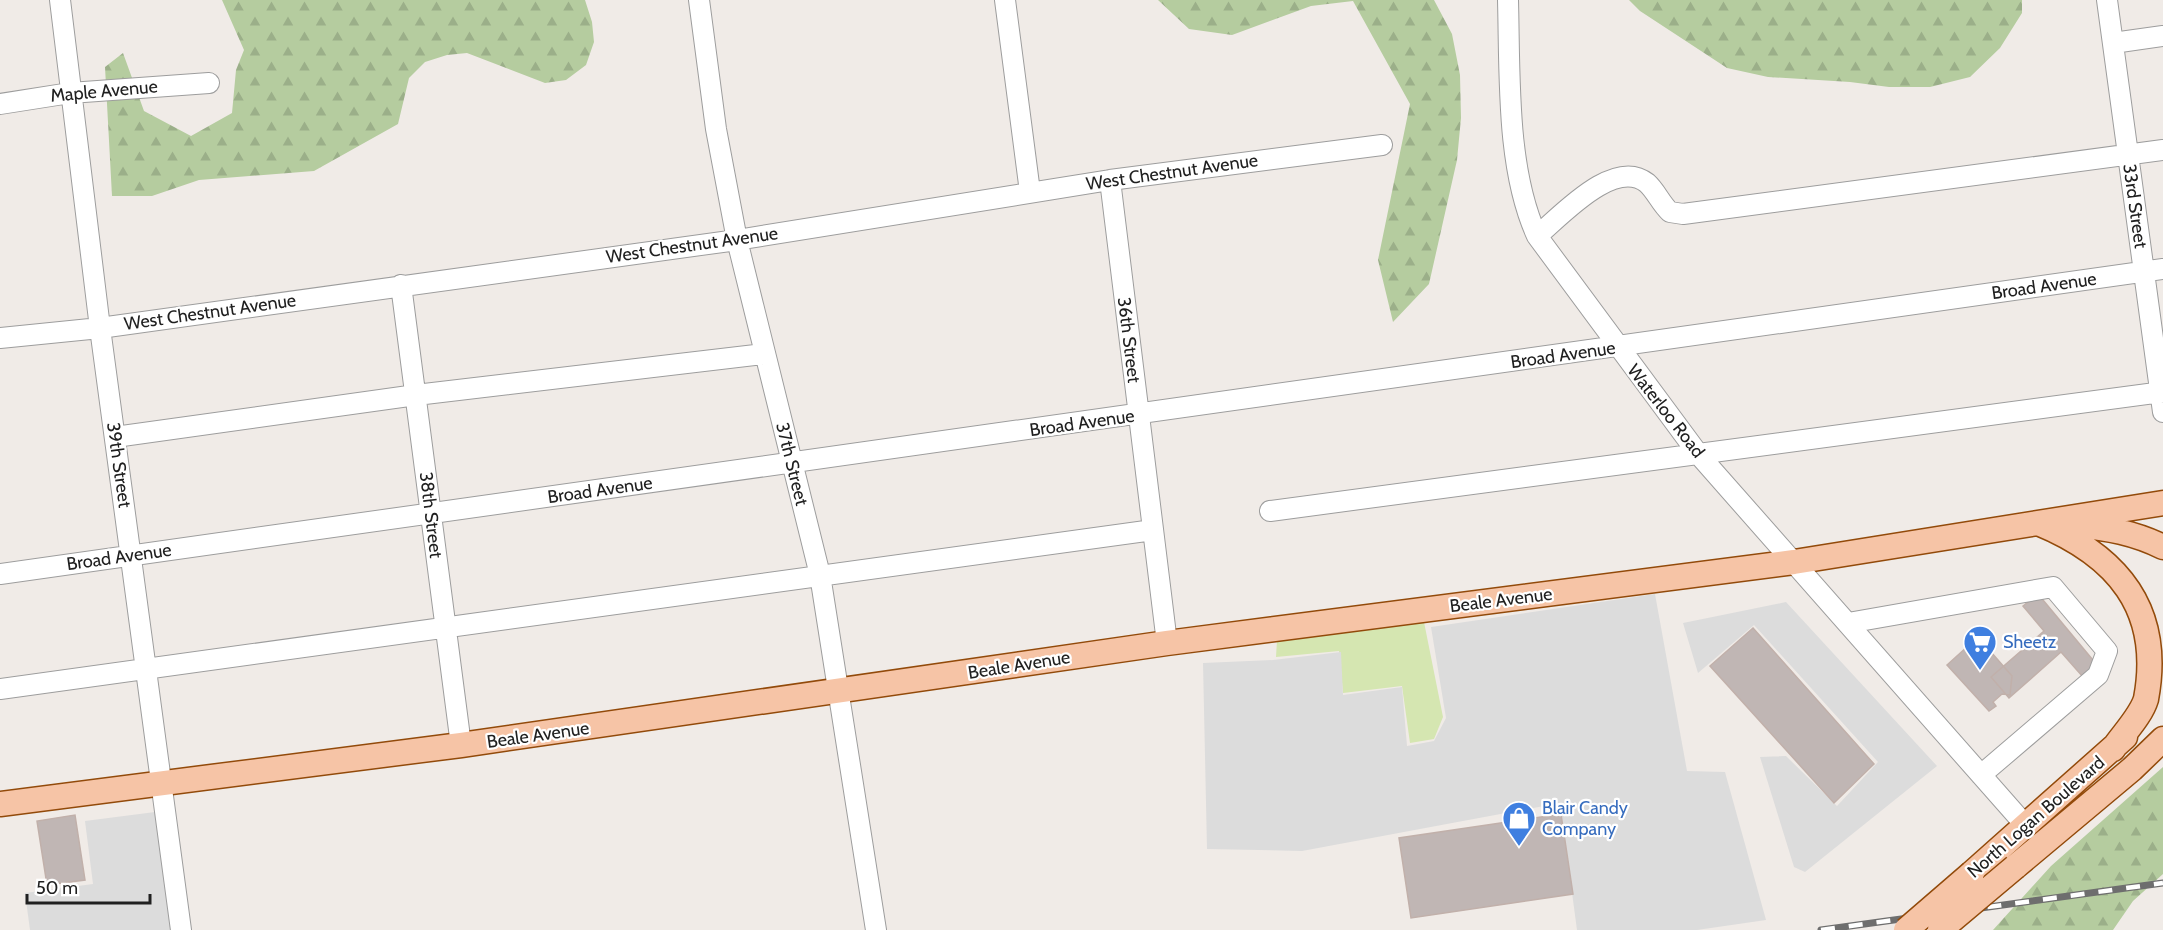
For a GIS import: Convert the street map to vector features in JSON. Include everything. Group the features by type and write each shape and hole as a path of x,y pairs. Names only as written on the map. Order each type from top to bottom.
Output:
{"main road":[{"name":"Beale Avenue","path":"0,804 163,785 839,693 1167,643 1794,562 2163,503"},
{"name":"Beale Avenue","path":"2038,523 2106,528 2143,537 2163,547"},
{"path":"2038,523 2095,550 2120,571 2140,597 2151,626 2154,655 2146,701 2113,749"},
{"name":"North Logan Boulevard","path":"1906,930 2113,749 2163,700"},
{"name":"North Logan Boulevard","path":"1940,930 2132,769 2163,739"}],"street":[{"name":"39th Street","path":"60,0 100,328 181,930"},
{"name":"37th Street","path":"699,0 716,129 736,240 820,575 876,930"},
{"path":"1005,0 1030,192"},
{"name":"Waterloo Road","path":"1508,0 1517,170 1525,210 1537,236 1617,347 1700,455 2026,826"},
{"name":"33rd Street","path":"2107,0 2128,155 2154,271 2163,412"},
{"path":"2113,43 2163,36"},
{"name":"Maple Avenue","path":"0,104 70,93 209,82"},
{"name":"West Chestnut Avenue","path":"0,338 100,328 736,240 1110,180 1382,145"},
{"path":"1537,236 1602,183 1626,175 1647,184 1670,212 1683,214 2163,150"},
{"name":"36th Street","path":"1110,180 1167,643"},
{"name":"Broad Avenue","path":"0,574 2154,271"},
{"name":"38th Street","path":"401,285 461,745"},
{"path":"115,437 416,395 764,354"},
{"path":"1270,511 2162,392"},
{"path":"0,689 1153,530"},
{"path":"1848,623 2053,587 2107,651 2098,675 1981,775"}],"green space":[{"path":"222,0 585,0 592,22 594,42 586,65 566,80 545,83 467,53 447,55 425,62 409,78 398,124 314,171 199,180 152,196 112,196 105,67 123,53 144,111 191,136 232,113 236,70 244,50"},
{"path":"1158,0 1434,0 1452,34 1460,75 1461,118 1457,160 1429,284 1393,322 1378,260 1410,104 1353,1 1311,6 1232,35 1189,29"},
{"path":"1629,0 2022,0 2022,13 2000,48 1970,77 1930,87 1889,87 1768,77 1727,68 1640,11"},
{"path":"1424,622 1443,717 1434,739 1410,743 1402,686 1343,693 1339,651 1276,657 1277,640"},
{"path":"2163,767 2163,874 2133,901 2113,930 1993,930 2051,866"}],"shaded area":[{"path":"1655,594 1687,771 1725,772 1766,920 1697,930 1577,930 1560,803 1302,851 1207,849 1203,663 1273,660 1341,652 1343,695 1402,687 1407,746 1434,741 1446,718 1431,627"},
{"path":"1786,602 1937,766 1805,872 1794,867 1760,757 1786,756 1837,806 1878,762 1754,625 1698,673 1683,623"},
{"path":"155,812 171,930 30,930 25,893 93,884 85,821"}],"building":[{"name":"Sheetz","path":"2038,594 2097,665 2083,677 2061,652 2009,698 1991,677 2044,631 2023,606"},
{"path":"1753,628 1874,764 1834,803 1710,666"},
{"name":"Sheetz","path":"1978,637 1992,638 1991,652 2012,676 2010,695 2002,694 1993,702 1996,706 1989,711 1947,665"},
{"path":"1561,814 1573,894 1411,918 1399,838"},
{"path":"75,815 85,880 47,885 37,821"}],"railway":[{"path":"1821,930 2163,883"}],"place":[{"name":"Sheetz","path":"1980,671"},
{"name":"Blair Candy Company","path":"1519,847"}]}
